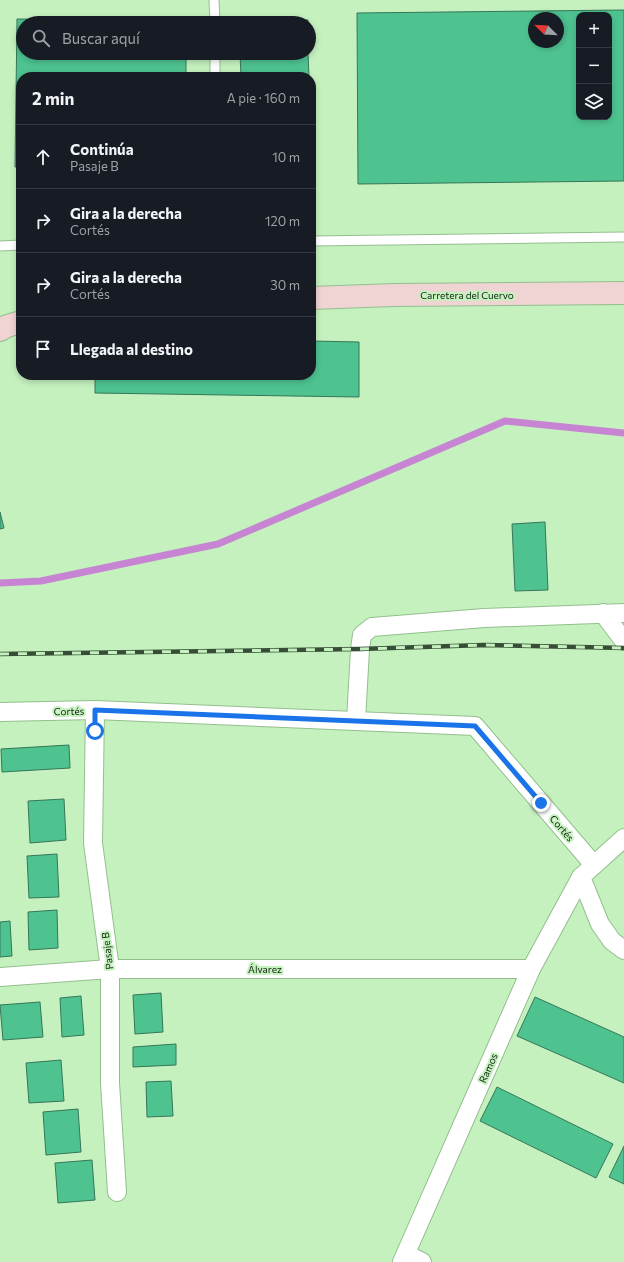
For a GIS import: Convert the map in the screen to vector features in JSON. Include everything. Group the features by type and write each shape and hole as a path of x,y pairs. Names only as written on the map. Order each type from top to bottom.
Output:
{"street":[{"name":"Carretera del Cuervo","path":"316,298 394,295 624,293"},
{"path":"0,330 16,323"},
{"path":"603,613 624,641"},
{"path":"356,721 362,635 372,627 484,618 624,613"},
{"name":"Cortés","path":"0,712 95,710 475,726 587,871 600,924 612,941 624,950"},
{"name":"Pasaje B","path":"95,710 93,843 110,969 110,1083 117,1192"},
{"name":"Ramos","path":"410,1259 531,969 587,871 624,838"},
{"name":"Álvarez","path":"0,977 110,969 531,969"}],"lane":[{"path":"214,0 215,16"},
{"path":"215,60 216,72"},
{"path":"316,241 624,237"},
{"path":"0,246 16,245"}],"building":[{"path":"624,10 624,181 358,184 357,13"},
{"path":"16,60 186,60 186,72 16,72"},
{"path":"240,60 308,60 309,72 241,72"},
{"path":"16,93 16,167 15,167"},
{"path":"316,341 359,342 359,397 95,393 95,380 316,380"},
{"path":"0,512 4,528 0,529"},
{"path":"545,522 548,590 515,591 512,524"},
{"path":"69,745 70,768 2,772 1,749"},
{"path":"64,799 66,840 30,843 28,801"},
{"path":"57,854 59,897 29,898 27,856"},
{"path":"57,910 58,948 29,950 28,912"},
{"path":"10,921 12,956 0,957 0,922"},
{"path":"161,993 163,1032 135,1034 133,995"},
{"path":"81,996 84,1035 62,1037 60,998"},
{"path":"535,997 624,1037 624,1083 517,1036"},
{"path":"40,1002 43,1037 3,1040 0,1005"},
{"path":"176,1044 176,1065 133,1067 133,1047"},
{"path":"61,1060 64,1101 29,1103 26,1063"},
{"path":"171,1081 173,1116 147,1117 146,1082"},
{"path":"497,1087 613,1144 596,1178 480,1121"},
{"path":"78,1109 81,1152 46,1155 43,1112"},
{"path":"624,1146 624,1184 609,1177"},
{"path":"92,1160 95,1200 58,1203 55,1163"}],"waterway":[{"path":"0,583 41,581 218,544 505,421 624,433"}],"railway":[{"path":"0,654 360,649 484,645 624,648"}],"route":[{"path":"95,731 95,710 475,726 541,803"}]}
